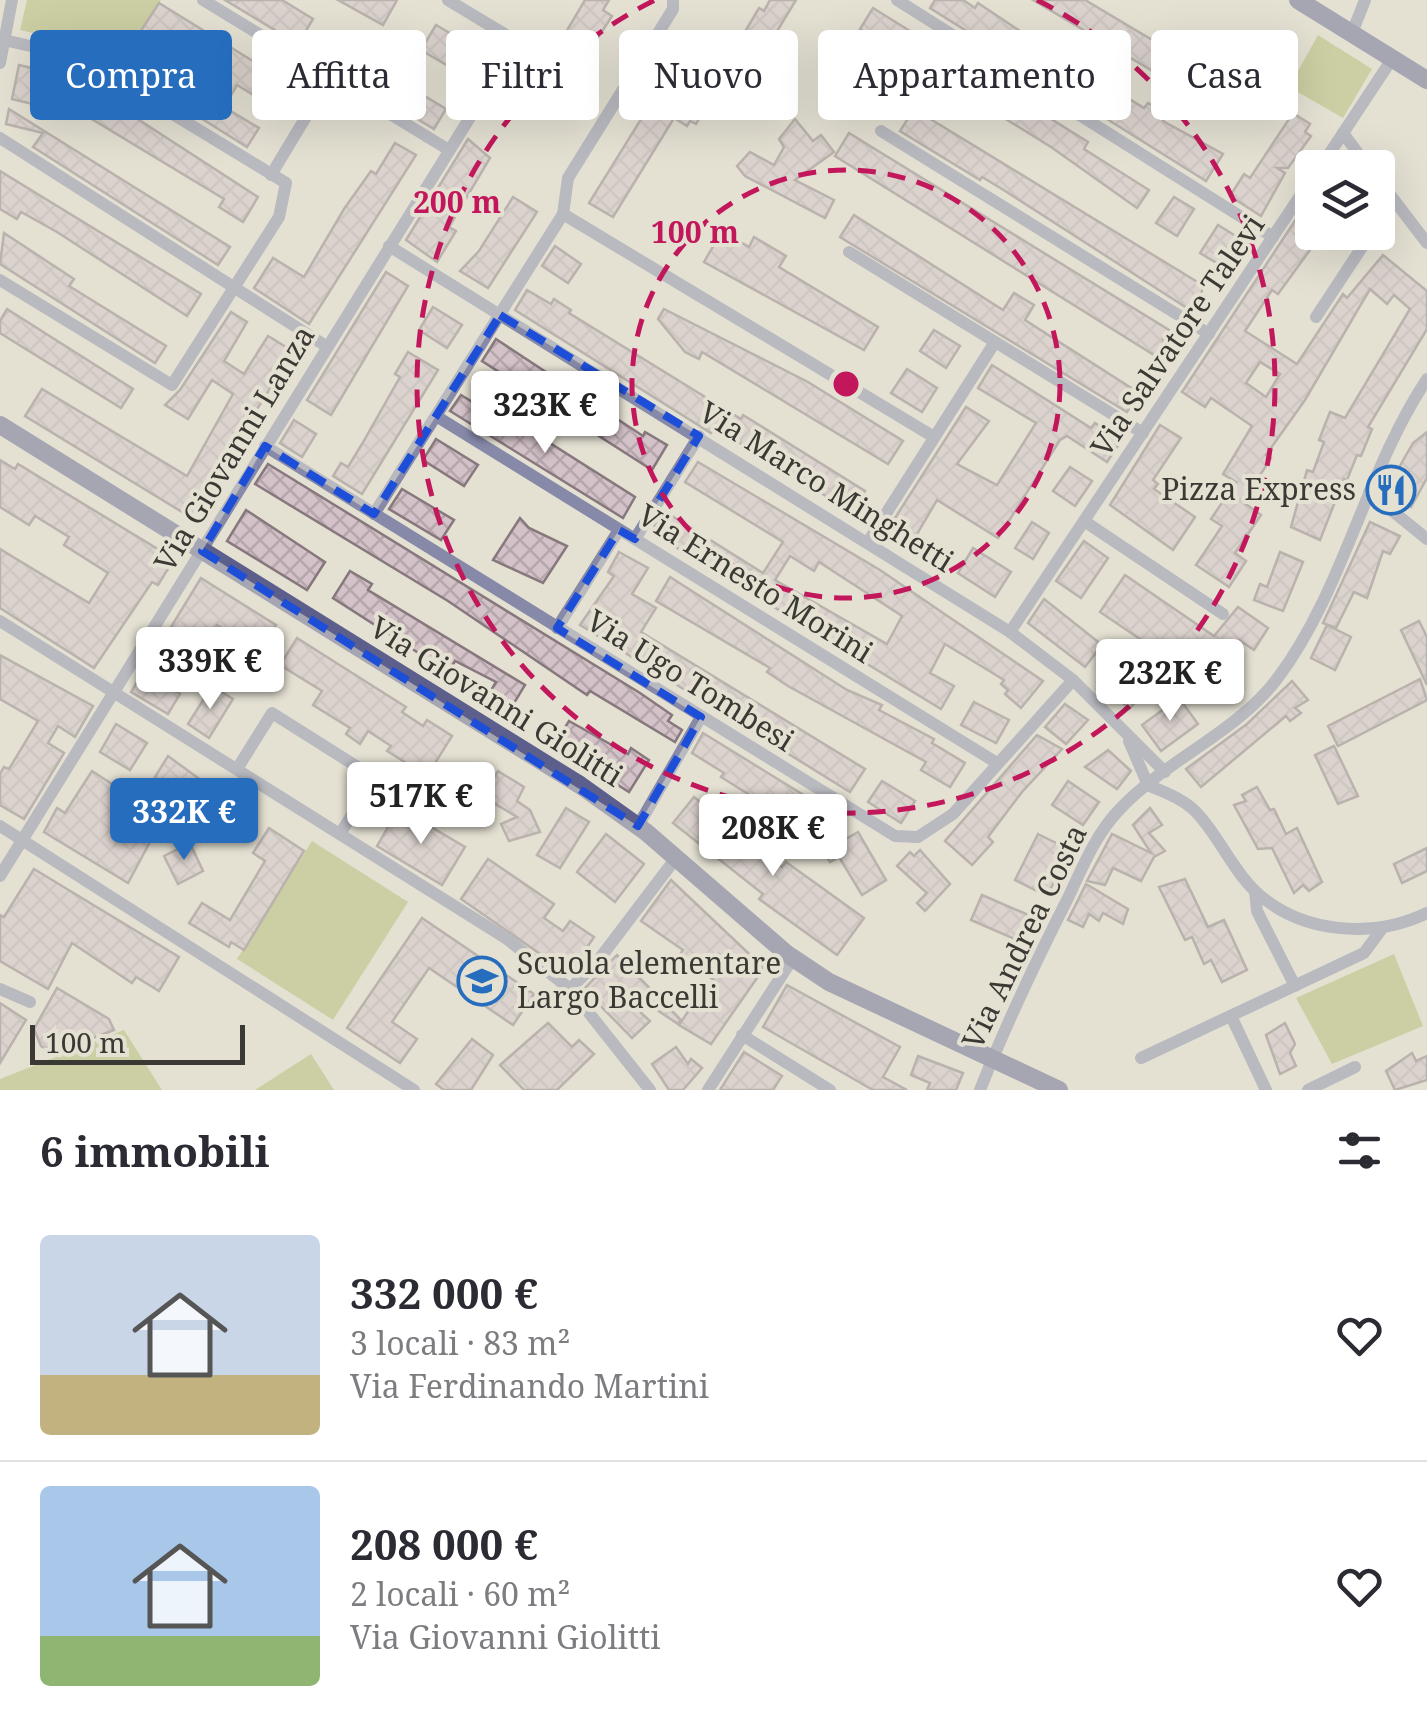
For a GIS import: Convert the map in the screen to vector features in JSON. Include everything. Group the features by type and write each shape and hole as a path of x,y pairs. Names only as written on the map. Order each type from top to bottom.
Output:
{"street":[{"path":"0,62 12,0"},
{"path":"203,0 252,30"},
{"name":"Via Giovanni Lanza","path":"0,876 513,48 506,35 448,0"},
{"path":"660,30 673,9 673,0"},
{"path":"896,0 1274,237"},
{"path":"1298,0 1427,80"},
{"path":"1352,34 1365,0"},
{"path":"0,280 172,385 279,216 286,183 79,57 4,40"},
{"path":"1332,150 1392,58"},
{"path":"374,514 563,214 568,178 619,96"},
{"path":"270,175 304,120"},
{"path":"400,120 449,150"},
{"path":"881,131 1209,334"},
{"path":"1343,133 1356,150"},
{"path":"0,138 326,346"},
{"path":"1395,202 1427,243"},
{"name":"Via Salvatore Talevi","path":"1010,632 1295,204"},
{"path":"563,214 934,438"},
{"name":"Via Marco Minghetti","path":"388,246 1010,632 1073,680 1165,772"},
{"path":"1316,317 1360,250"},
{"path":"849,252 1142,434"},
{"path":"868,542 994,342"},
{"name":"Via Andrea Costa","path":"980,1090 1102,832 1148,785 1236,720 1274,682 1300,644 1369,492 1427,379"},
{"name":"Via Ernesto Morini","path":"436,416 996,763"},
{"name":"Via Giovanni Giolitti","path":"0,425 571,779 638,826 793,958 854,995 1059,1090"},
{"path":"635,539 699,436"},
{"name":"Via Ugo Tombesi","path":"265,446 895,836 918,837 937,826 1073,680"},
{"path":"1369,492 1426,537"},
{"path":"1084,520 1223,614"},
{"name":"Via Ugo Tombesi","path":"557,628 618,530"},
{"path":"0,621 507,939 570,988 650,1090"},
{"path":"237,769 272,713 331,750 375,778 340,834"},
{"path":"638,826 701,717"},
{"name":"Via Marco Minghetti","path":"1120,726 1148,785"},
{"path":"1148,785 1193,809 1255,891 1286,911 1350,930 1382,930 1427,913"},
{"path":"0,826 414,1090"},
{"path":"570,988 597,962 676,858"},
{"path":"1255,891 1257,910 1296,986"},
{"path":"1141,1058 1364,954 1382,930"},
{"path":"708,1090 793,958"},
{"path":"0,989 30,1002"},
{"path":"1231,1016 1266,1090"},
{"path":"742,1035 830,1090"},
{"path":"1308,1090 1355,1067"}],"highlighted area":[{"path":"500,315 699,436 635,539 619,530 557,628 701,717 638,826 202,551 265,446 374,514"}],"green space":[{"path":"27,0 161,0 141,30 20,30"},
{"path":"1318,35 1372,69 1343,118 1298,92 1298,71"},
{"path":"312,841 408,902 333,1020 237,959"},
{"path":"1394,954 1423,1026 1332,1064 1296,998"},
{"path":"124,1030 162,1090 0,1090 0,1079"},
{"path":"311,1054 334,1090 255,1090"}],"building":[{"path":"225,0 282,0 313,19 306,30 275,30"},
{"path":"338,0 397,0 383,25"},
{"path":"585,0 609,0 603,10 612,16 599,36 599,30 567,30"},
{"path":"770,0 796,0 778,30 746,30 759,8 764,11"},
{"path":"935,0 963,0 975,8 978,3 1018,30 965,30 930,8"},
{"path":"1033,0 1085,0 1151,39 1151,70 1131,58 1131,30 1084,30"},
{"path":"159,3 203,30 141,30"},
{"path":"873,8 908,30 862,30"},
{"path":"436,25 446,31 446,65 426,53 426,42"},
{"path":"232,48 252,61 252,94 237,85 232,93"},
{"path":"19,65 30,68 30,103 12,99"},
{"path":"426,97 446,109 434,129 419,120 426,120"},
{"path":"1131,100 1144,108 1148,103 1151,120 1164,120 1223,154 1206,181 1109,120 1131,120"},
{"path":"9,109 230,247 218,265 33,147 43,133 6,124"},
{"path":"232,112 259,128 247,147 204,120 232,120"},
{"path":"1298,116 1310,124 1305,132 1311,136 1301,150 1295,150 1288,168 1277,168 1285,173 1261,216 1230,196 1244,174 1250,178 1288,120 1298,120"},
{"path":"93,120 139,120 258,197 243,222 219,207 224,199"},
{"path":"640,120 673,120 613,217 589,203"},
{"path":"796,120 813,141 821,135 834,152 795,180 834,200 825,218 745,176 737,166 750,152 774,165 784,147 779,139"},
{"path":"907,120 932,120 1204,286 1193,312 1002,189 982,177 980,180 900,131"},
{"path":"1007,120 1053,120 1088,142 1084,149 1149,190 1137,208"},
{"path":"849,133 1169,330 1163,340 1171,345 1162,360 835,156"},
{"path":"468,139 490,158 449,227 456,231 437,262 406,240"},
{"path":"395,143 416,155 309,324 254,288 273,258 304,277 344,209 371,171 376,174"},
{"path":"0,171 201,294 187,316 57,232 21,212 17,219 0,209"},
{"path":"513,197 537,212 488,288 460,271 479,251"},
{"path":"1174,197 1194,209 1177,236 1156,223"},
{"path":"854,215 1003,310 1014,293 1034,305 1025,320 1139,393 1127,412 840,237"},
{"path":"1295,221 1295,250 1310,250 1278,294 1272,290 1245,331 1297,364 1343,294 1347,298 1383,255 1427,291 1427,329 1368,427 1372,429 1361,456 1357,455 1347,480 1344,479 1320,540 1291,527 1307,470 1313,472 1330,412 1345,418 1410,309 1394,295 1387,304 1370,289 1305,400 1266,455 1271,458 1243,502 1261,515 1235,553 1246,561 1229,587 1196,565 1222,526 1211,519 1236,482 1223,474 1252,426 1211,398 1205,407 1182,392","holes":["1260,362 1280,374 1266,397 1246,383"]},
{"path":"1218,225 1242,240 1225,268 1200,253"},
{"path":"722,231 749,247 754,237 786,256 779,267 878,327 864,350 704,262"},
{"path":"4,233 74,279 69,286 166,346 155,363 0,264"},
{"path":"555,246 581,264 568,283 542,266"},
{"path":"386,272 408,286 331,415 307,400"},
{"path":"527,290 551,304 554,299 571,310 569,313 865,491 852,512 715,428 711,433 515,310"},
{"path":"433,307 462,325 447,348 419,330"},
{"path":"7,309 133,389 121,408 0,333 0,321"},
{"path":"664,309 808,382 903,441 888,464 702,352 699,359 685,352 658,319"},
{"path":"231,312 247,322 224,361 244,374 268,336 294,352 231,449 236,452 211,491 217,495 200,523 25,416 42,389 187,476 233,394 212,380 188,419 165,405 180,390"},
{"path":"934,330 960,346 946,368 920,351"},
{"path":"496,339 643,436 645,432 667,445 652,470 482,361"},
{"path":"408,352 438,370 362,494 333,476 341,463 348,467 362,444 400,377 395,374"},
{"path":"992,365 1091,428 1095,423 1121,441 1107,462 1067,436 1060,440 998,538 937,500 910,546 886,532 966,407 989,421 957,464 997,485 1036,423 978,388"},
{"path":"907,369 937,388 922,412 891,393"},
{"path":"461,395 492,414 496,409 635,497 623,518 450,411"},
{"path":"294,420 316,434 302,457 280,443"},
{"path":"1160,425 1181,438 1153,480 1158,484 1154,489 1195,517 1173,550 1110,505"},
{"path":"1427,432 1427,478 1411,507 1385,492 1413,443"},
{"path":"436,439 478,465 464,486 423,460"},
{"path":"0,460 15,469 18,464 174,559 158,585 152,582 94,668 0,608 0,549 89,603 108,573 64,545 69,537 35,516 29,525 0,507"},
{"path":"698,462 880,570 1043,681 1021,708 1005,694 1008,690 1001,684 1004,680 945,644 930,673 954,686 941,709 651,532 664,511 763,573 783,542 685,482","holes":["790,556 814,571 819,562 902,616 887,644 775,580"]},
{"path":"268,464 640,693 672,715 668,721 682,730 675,742 590,691 587,695 448,601 255,484"},
{"path":"1070,467 1092,481 1075,506 1053,491"},
{"path":"402,489 454,520 441,540 389,509"},
{"path":"246,510 325,562 307,590 227,541"},
{"path":"520,518 529,528 567,546 543,583 493,560"},
{"path":"1032,522 1049,533 1033,559 1015,548"},
{"path":"1370,522 1400,536 1390,554 1383,551 1367,598 1354,592 1336,628 1323,623"},
{"path":"1084,541 1108,558 1081,598 1056,581"},
{"path":"973,548 1011,572 995,597 958,573"},
{"path":"619,552 648,568 632,594 656,608 641,632 865,769 850,792 580,625 614,576 608,572"},
{"path":"1280,552 1303,562 1283,611 1254,600 1260,584 1267,587"},
{"path":"350,571 372,584 368,590 525,685 505,718 483,704 496,682 455,661 446,676 418,658 420,654 333,598"},
{"path":"1125,575 1214,636 1238,607 1268,628 1254,650 1239,640 1208,685 1100,612"},
{"path":"670,577 847,690 882,705 879,710 934,739 932,743 965,763 950,787 921,770 926,762 788,686 767,672 770,668 656,601"},
{"path":"201,578 276,625 250,668 226,653 236,636 217,625 190,668 183,664 169,687 180,694 168,714 131,692"},
{"path":"1044,599 1102,645 1085,667 1028,623"},
{"path":"1419,621 1427,637 1427,685 1401,630"},
{"path":"1327,625 1351,637 1335,670 1311,658"},
{"path":"297,638 406,707 402,712 423,726 427,720 452,736 427,776 387,751 391,746 368,731 360,744 346,734 350,728 313,705 322,691 280,665"},
{"path":"1135,654 1159,678 1129,709 1105,685"},
{"path":"0,655 93,706 75,737 58,726 48,743 64,753 24,819 0,805 0,774 4,767 9,769 38,721 0,699"},
{"path":"1420,679 1427,700 1338,746 1328,726"},
{"path":"1292,681 1308,700 1295,708 1301,713 1290,721 1286,716 1201,787 1186,769 1247,724"},
{"path":"212,686 233,699 209,738 188,724"},
{"path":"1179,698 1198,724 1161,751 1142,725"},
{"path":"974,702 1009,720 996,743 961,725"},
{"path":"1065,704 1088,720 1066,744 1045,727"},
{"path":"569,721 628,754 631,748 649,760 629,792 554,745"},
{"path":"116,724 147,743 130,770 100,752"},
{"path":"703,733 836,815 821,840 721,777 724,773 692,753"},
{"path":"1037,735 1062,749 1022,792 988,837 993,842 972,865 945,841"},
{"path":"1334,746 1358,796 1338,804 1315,755"},
{"path":"1108,750 1131,771 1117,789 1085,767"},
{"path":"168,756 235,805 216,834 169,804 177,819 142,798"},
{"path":"92,771 126,793 111,816 151,840 128,883 44,832 57,808 65,813"},
{"path":"498,771 524,787 517,801 530,810 540,832 509,841 501,824 517,817 482,796"},
{"path":"882,781 915,801 901,823 868,802"},
{"path":"1068,781 1099,802 1083,825 1052,805"},
{"path":"1257,787 1286,834 1297,828 1322,882 1309,891 1303,885 1294,893 1272,848 1258,849 1234,805 1246,801 1242,795"},
{"path":"694,797 782,867 786,862 864,918 837,955 759,899 763,894 673,823"},
{"path":"399,808 465,847 442,885 377,846"},
{"path":"566,808 589,822 560,868 537,855"},
{"path":"1150,808 1162,825 1149,833 1165,851 1154,857 1141,881 1113,868 1105,885 1087,881 1112,834 1151,853 1133,825"},
{"path":"269,828 304,851 244,950 231,942 229,947 189,923 202,903 230,920 265,861 253,853"},
{"path":"858,832 886,880 862,895 839,857 830,862 824,852"},
{"path":"606,834 644,864 615,902 577,872"},
{"path":"1038,834 1070,850 1047,896 1015,880"},
{"path":"190,843 203,871 178,884 164,856"},
{"path":"1427,848 1427,871 1402,883 1394,864"},
{"path":"920,850 950,884 925,911 917,903 927,893 897,866 910,852 914,856"},
{"path":"488,859 554,904 544,918 563,931 570,921 594,937 569,974 461,899"},
{"path":"34,869 179,957 159,991 136,977 132,983 72,943 48,989 0,961 0,915 4,917"},
{"path":"1185,879 1208,927 1224,920 1247,970 1222,982 1211,960 1204,964 1192,937 1185,940 1159,887"},
{"path":"671,880 764,968 711,1044 679,1025 695,1001 701,1005 717,982 711,978 725,959 719,954 701,971 679,956 683,950 641,921"},
{"path":"1086,884 1128,909 1123,924 1103,913 1099,921 1089,914 1083,927 1068,920"},
{"path":"982,895 1033,917 1022,942 971,920"},
{"name":"Scuola elementare Largo Baccelli","path":"422,918 534,994 513,1025 429,968 392,1022 417,1039 400,1063 347,1028"},
{"path":"617,955 681,1020 678,1024 645,1002 641,1013 650,1021 632,1038 584,989"},
{"path":"787,985 900,1047 883,1077 907,1090 873,1090 763,1027"},
{"path":"57,988 109,1019 114,1030 54,1053 41,1046 34,1029"},
{"path":"0,1003 26,1020 0,1063"},
{"path":"548,1023 572,1047 579,1040 594,1054 557,1090 524,1090 500,1065"},
{"path":"1285,1023 1295,1044 1290,1053 1296,1066 1280,1074 1266,1035"},
{"path":"472,1039 493,1055 471,1090 444,1090 436,1084"},
{"path":"676,1047 688,1064 691,1059 702,1068 683,1090 669,1090 652,1064"},
{"path":"744,1052 782,1076 773,1090 720,1090"},
{"path":"1412,1053 1416,1061 1427,1056 1427,1080 1395,1090 1386,1071"},
{"path":"918,1056 963,1073 956,1090 927,1090 930,1083 911,1075"}],"place":[{"name":"Pizza Express","path":"1391,490"},
{"name":"Scuola elementare Largo Baccelli","path":"482,981"}]}
